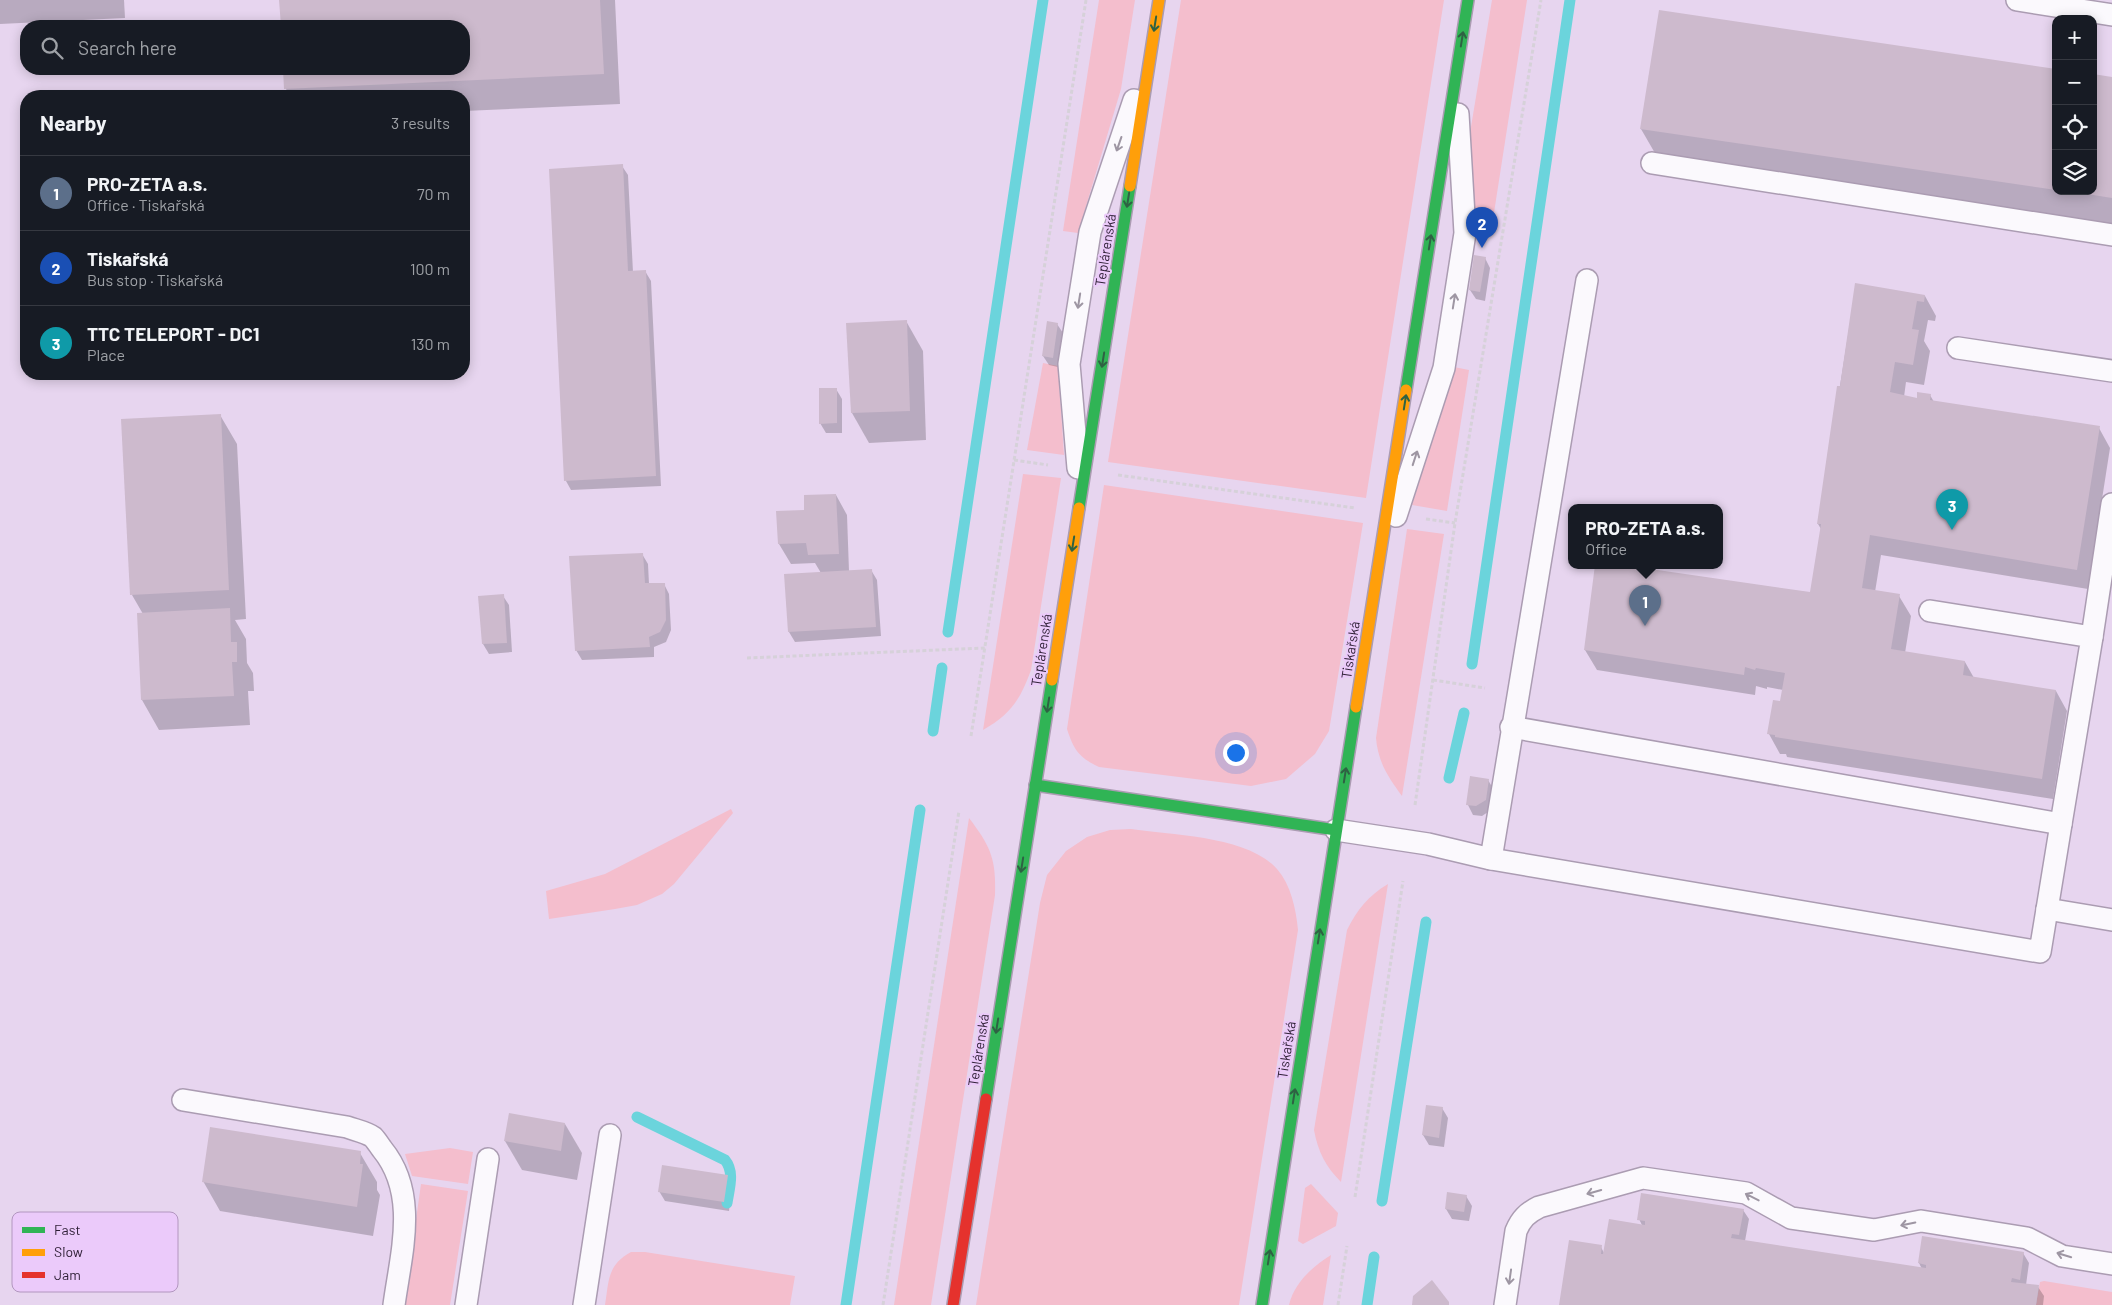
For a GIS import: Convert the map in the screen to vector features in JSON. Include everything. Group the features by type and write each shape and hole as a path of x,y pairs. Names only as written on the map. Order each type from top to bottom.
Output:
{"street":[{"name":"Teplárenská","path":"953,1305 1159,0"},
{"name":"Tiskařská","path":"1262,1305 1468,0"},
{"path":"1035,785 1336,830"}],"lane":[{"path":"2017,0 2112,15"},
{"path":"1081,496 1069,364 1090,232 1152,48"},
{"path":"1378,571 1446,358 1465,233 1455,78"},
{"path":"1652,163 2112,235"},
{"path":"1491,859 1511,727 1587,280"},
{"path":"1958,348 2112,371"},
{"path":"1336,830 1428,844 1491,859 2040,952 2112,504"},
{"path":"1930,611 2092,637"},
{"path":"1511,727 2061,824"},
{"path":"2047,909 2112,920"},
{"path":"183,1100 347,1127 372,1137 389,1157 398,1176 405,1201 406,1223 394,1305"},
{"path":"584,1305 610,1135"},
{"path":"466,1305 488,1159"},
{"path":"1506,1305 1516,1231 1520,1220 1528,1212 1539,1207 1643,1178 1746,1193 1791,1218 1874,1230 1921,1221 2027,1238 2062,1256 2112,1264"}],"path":[{"path":"971,736 1086,0"},
{"path":"1415,805 1455,523 1541,0"},
{"path":"1014,460 1052,465"},
{"path":"1118,474 1364,509"},
{"path":"1419,518 1455,523"},
{"path":"747,658 985,648"},
{"path":"1433,680 1485,688"},
{"path":"883,1305 959,811"},
{"path":"1355,1197 1403,881"},
{"path":"1338,1305 1347,1246"}],"shaded area":[{"path":"1099,0 1135,0 1121,89 1078,233 1063,231"},
{"path":"1181,0 1444,0 1366,498 1108,462"},
{"path":"1492,0 1527,0 1491,232 1475,230 1469,139"},
{"path":"1043,363 1058,366 1064,455 1027,450"},
{"path":"1454,367 1469,370 1447,511 1412,505"},
{"path":"1023,474 1061,478 1031,670 1023,690 1008,712 983,730"},
{"path":"1104,485 1363,523 1329,731 1315,754 1286,779 1251,786 1099,767 1086,760 1075,748 1067,729"},
{"path":"1407,529 1444,534 1402,796 1384,769 1376,738"},
{"path":"731,809 733,813 674,884 662,894 637,905 549,919 546,891 605,874"},
{"path":"969,818 991,854 995,895 931,1305 894,1305"},
{"path":"1131,829 1229,843 1264,858 1277,869 1286,882 1296,914 1298,930 1239,1305 976,1305 1040,903 1047,875 1066,851 1087,837 1110,830"},
{"path":"1388,884 1341,1182 1323,1159 1314,1130 1347,930 1364,904"},
{"path":"450,1148 473,1152 468,1184 412,1176 405,1154"},
{"path":"421,1184 468,1191 450,1305 404,1305"},
{"path":"1311,1184 1338,1213 1336,1226 1303,1244 1298,1241 1305,1188"},
{"path":"631,1252 645,1252 795,1276 790,1305 605,1305 610,1274 617,1262"},
{"path":"1331,1255 1323,1305 1289,1305 1295,1289 1305,1276"},
{"path":"2044,1281 2112,1292 2112,1305 2036,1305 2040,1282"}],"building":[{"path":"279,0 600,0 604,74 284,89 283,75 470,75 470,20 281,20"},
{"path":"1659,10 2052,68 2052,189 1640,129"},
{"path":"2097,75 2112,77 2112,198 2093,195 2097,195"},
{"path":"623,164 628,271 646,270 656,476 564,481 549,169"},
{"path":"1474,255 1486,257 1480,292 1469,290"},
{"path":"1855,283 1925,295 1924,302 1917,301 1912,329 1919,330 1913,365 1895,362 1890,392 1917,398 1917,392 1931,394 1930,400 2100,426 2077,570 1870,535 1862,588 1900,594 1891,649 1965,661 1963,675 2056,690 2042,779 1775,737 1775,735 1767,734 1773,700 1780,701 1785,673 1745,667 1744,675 1584,650 1594,569 1651,569 1810,592 1821,524 1817,524 1837,386 1840,386"},
{"path":"907,320 910,411 851,413 846,323"},
{"path":"1047,321 1058,323 1053,358 1042,356"},
{"path":"819,388 837,388 837,423 819,424"},
{"path":"221,414 229,590 130,595 121,419"},
{"path":"836,494 839,554 808,555 806,543 778,544 776,511 804,510 804,495"},
{"path":"643,553 645,583 665,583 666,620 660,632 649,637 650,647 575,651 569,556"},
{"path":"872,569 876,627 788,632 784,574"},
{"path":"504,594 507,643 482,644 478,596"},
{"path":"230,608 231,642 237,642 237,662 232,662 234,696 141,700 137,613"},
{"path":"1470,776 1489,779 1486,800 1476,806 1466,805"},
{"path":"1426,1105 1443,1107 1439,1138 1422,1135"},
{"path":"509,1113 565,1123 561,1151 504,1141"},
{"path":"210,1127 361,1151 360,1164 363,1164 357,1207 202,1182"},
{"path":"662,1165 728,1175 724,1202 658,1192"},
{"path":"1447,1192 1467,1195 1464,1212 1445,1209"},
{"path":"1641,1193 1744,1209 1739,1235 1732,1234 1731,1238 1926,1268 1926,1265 1918,1263 1922,1236 2024,1252 2020,1280 2012,1278 2011,1282 2039,1285 2036,1305 1559,1305 1569,1240 1602,1245 1601,1254 1603,1254 1609,1219 1645,1225 1645,1221 1637,1220"},
{"path":"1432,1280 1449,1302 1449,1305 1412,1305 1413,1296"}],"waterway":[{"path":"948,632 1043,0"},
{"path":"1472,664 1570,0"},
{"path":"933,731 942,668"},
{"path":"1449,778 1464,713"},
{"path":"846,1305 920,810"},
{"path":"1382,1201 1426,922"},
{"path":"637,1117 725,1160 731,1175 727,1203"},
{"path":"1367,1305 1374,1257"}],"traffic: fast":[{"path":"1406,390 1468,0"},
{"path":"1079,508 1130,186"},
{"path":"986,1099 1052,680"},
{"path":"1262,1305 1356,707"},
{"path":"1035,785 1336,830"}],"traffic: slow":[{"path":"1130,186 1159,0"},
{"path":"1356,707 1406,390"},
{"path":"1052,680 1079,508"}],"traffic: jam":[{"path":"953,1305 986,1099"}],"place":[{"name":"Tiskařská","path":"1482,248"},
{"name":"TTC TELEPORT - DC1","path":"1952,530"},
{"name":"PRO-ZETA a.s.","path":"1645,626"}]}
